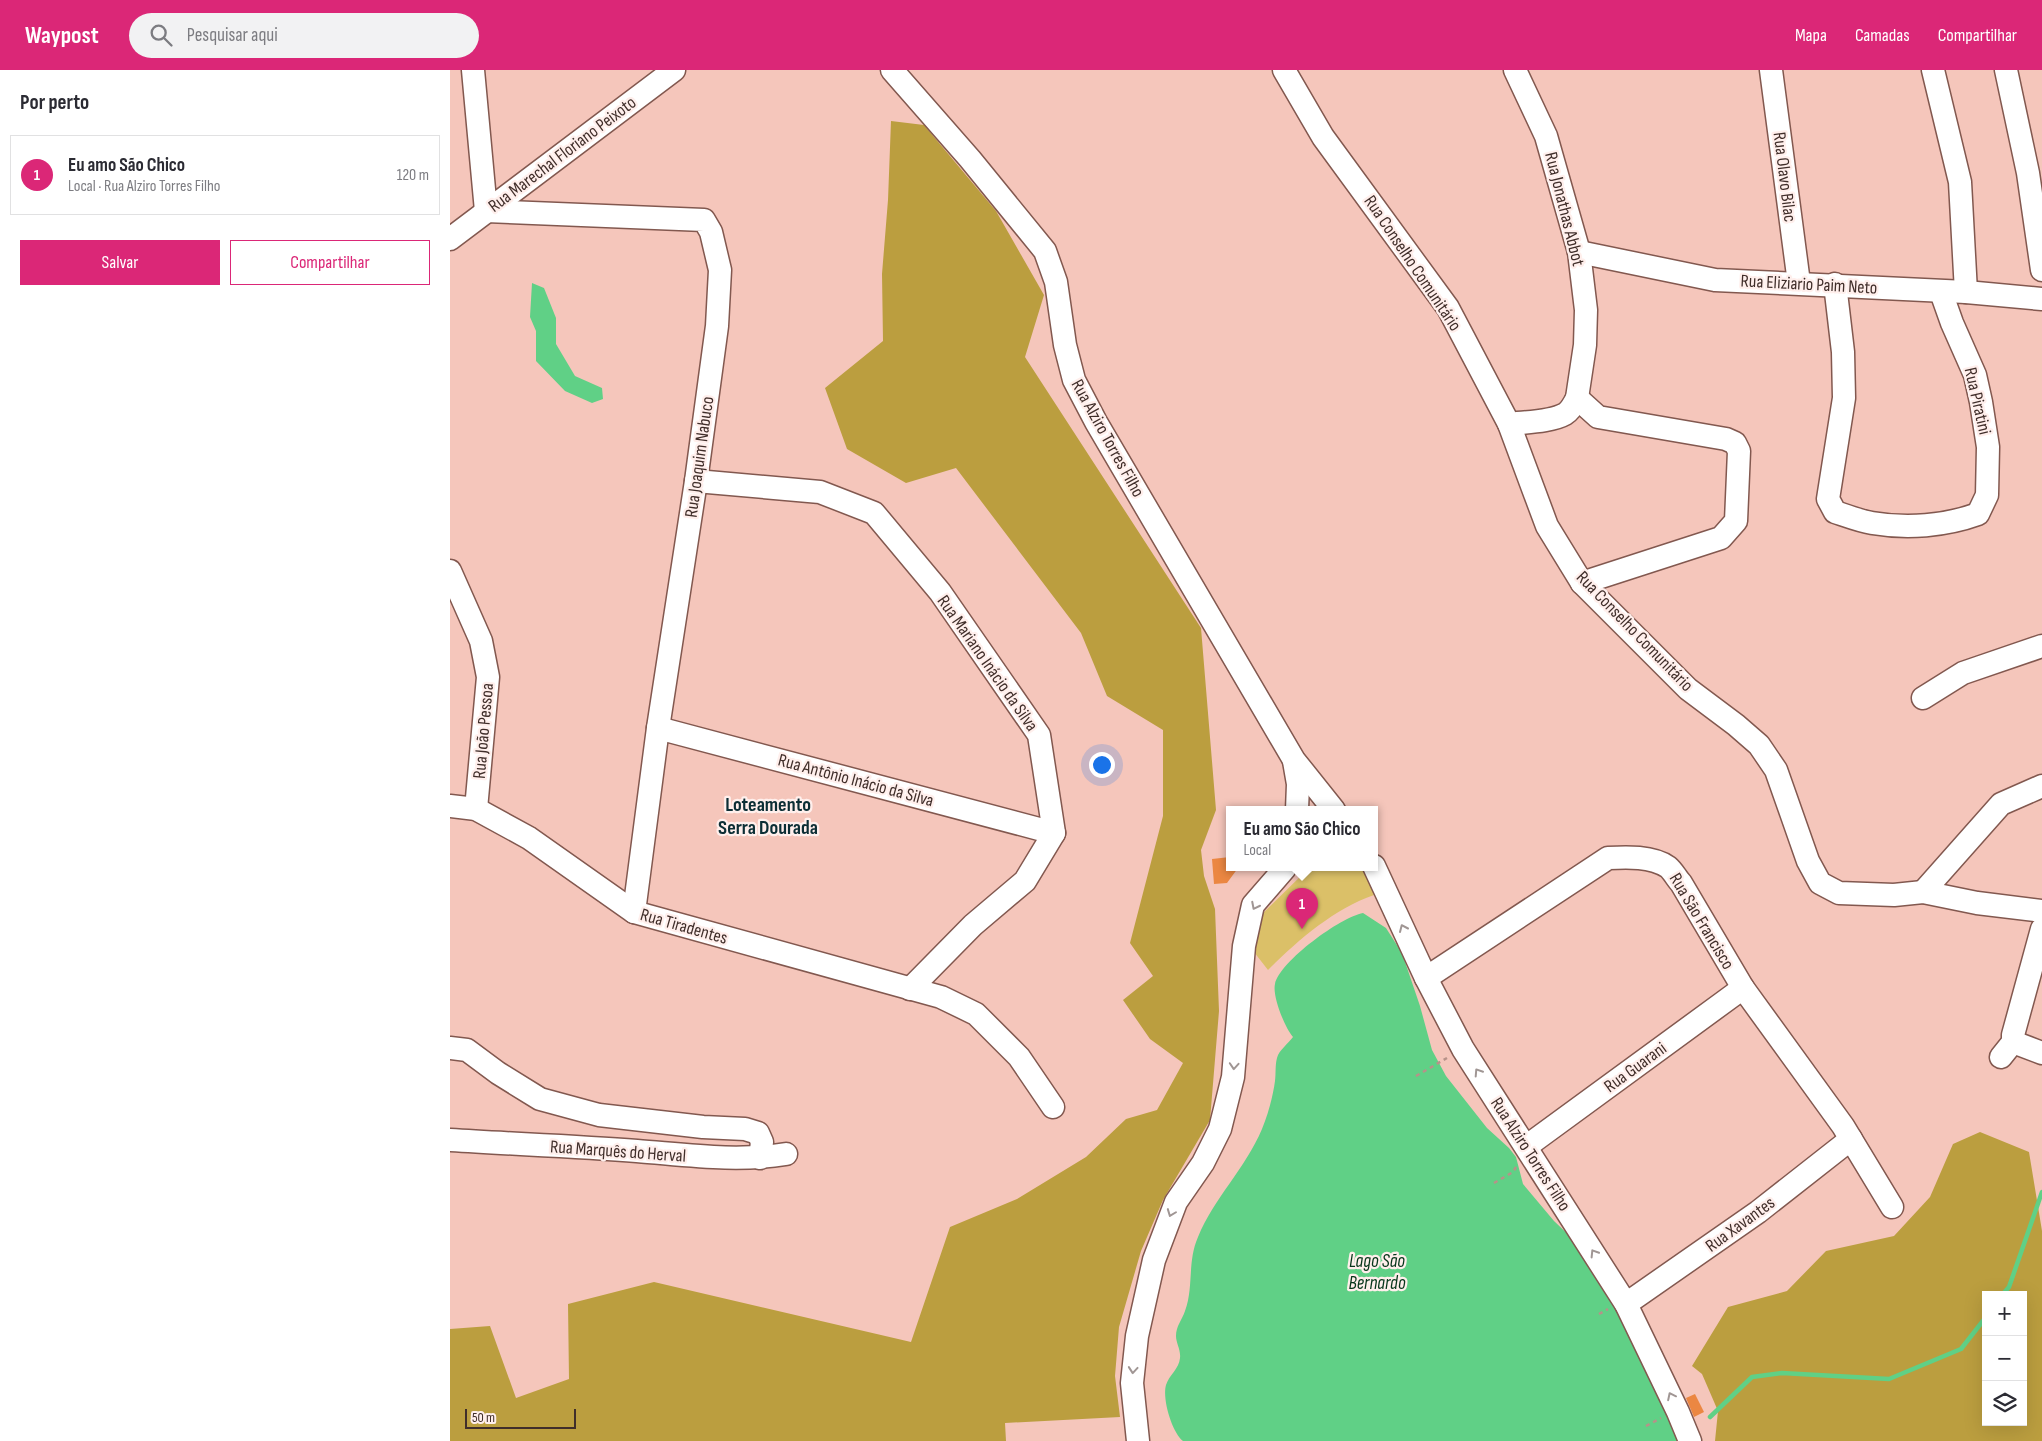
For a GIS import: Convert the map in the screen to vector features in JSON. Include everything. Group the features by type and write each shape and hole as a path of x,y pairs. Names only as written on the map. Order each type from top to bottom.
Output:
{"street":[{"path":"473,70 486,212"},
{"name":"Rua Marechal Floriano Peixoto","path":"450,239 674,70"},
{"name":"Rua Alziro Torres Filho","path":"892,70 970,159 1045,251 1056,282 1065,345 1074,380 1096,422 1294,760 1331,806"},
{"name":"Rua Conselho Comunitário","path":"1284,70 1323,137 1448,308 1509,424 1547,526 1582,583 1688,689 1759,745 1776,770 1808,861 1820,883 1839,894 1894,895 1923,892 1976,903 2042,911"},
{"name":"Rua Jonathas Abbot","path":"1515,70 1546,136 1579,252 1586,310 1585,345 1577,398"},
{"name":"Rua Olavo Bilac","path":"1771,70 1799,283"},
{"path":"1933,70 1960,182 1966,292"},
{"path":"2006,70 2028,173 2042,267"},
{"name":"Rua Joaquim Nabuco","path":"486,212 704,220 711,232 720,270 717,326 696,480 658,728 634,912"},
{"name":"Rua Eliziario Paim Neto","path":"1579,252 1715,280 1835,284 2042,299"},
{"name":"Rua Piratini","path":"1835,284 1843,352 1844,398 1828,499 1835,512 1870,523 1901,527 1964,519 1978,514 1987,495 1988,447 1975,375 1952,323 1941,292"},
{"path":"1509,424 1542,420 1565,414 1577,398 1598,417 1726,439 1735,443 1739,451 1736,521 1721,538 1582,583"},
{"name":"Rua Mariano Inácio da Silva","path":"696,480 820,492 874,513 940,592 1039,735 1054,833"},
{"name":"Rua João Pessoa","path":"450,571 481,641 488,677 476,808"},
{"path":"1923,698 1963,674 2042,646"},
{"name":"Rua Antônio Inácio da Silva","path":"658,728 1054,833"},
{"path":"1294,760 1298,784 1297,806"},
{"path":"1923,892 2001,804 2042,786"},
{"name":"Rua Tiradentes","path":"450,806 476,808 529,838 634,912 941,997 976,1014 1019,1057 1053,1107"},
{"path":"910,989 973,925 1025,881 1054,833"},
{"name":"Rua São Francisco","path":"1426,978 1608,858 1628,857 1653,861 1669,868 1681,883 1742,988 1844,1126 1892,1207"},
{"path":"1138,1441 1132,1383 1136,1336 1154,1260 1176,1202 1203,1162 1220,1129 1233,1077 1244,946 1253,905 1282,871"},
{"name":"Rua Alziro Torres Filho","path":"1376,871 1426,978 1463,1049 1626,1304 1690,1441"},
{"path":"2042,929 2013,1035 2007,1050 2042,1052"},
{"name":"Rua Guarani","path":"1526,1146 1742,988"},
{"path":"450,1048 467,1050 498,1073 540,1099 599,1115 702,1128 745,1129 758,1133 762,1142 760,1158"},
{"name":"Rua Marquês do Herval","path":"450,1140 636,1151 727,1159 760,1158 786,1154"},
{"name":"Rua Xavantes","path":"1626,1304 1758,1212 1851,1140"}],"path":[{"path":"1416,1076 1463,1049"},
{"path":"1494,1183 1513,1172 1526,1146"},
{"path":"1646,1426 1662,1417"}],"shaded area":[{"path":"891,121 924,125 996,211 1044,295 1025,357 1201,628 1216,810 1201,850 1204,876 1215,909 1219,1011 1210,1120 1163,1200 1141,1251 1119,1327 1115,1376 1120,1417 1005,1423 1006,1441 450,1441 450,1329 490,1326 516,1398 569,1379 568,1304 654,1282 911,1342 950,1227 1017,1199 1086,1157 1126,1119 1157,1110 1183,1063 1150,1039 1123,1000 1153,976 1130,943 1163,816 1163,730 1107,696 1081,633 956,468 906,483 847,449 825,388 883,341 882,274 888,200"},
{"path":"1306,871 1366,871 1374,895 1345,908 1317,926 1268,970 1254,952 1261,915"},
{"path":"1980,1132 2029,1152 2042,1231 2042,1441 1715,1441 1718,1411 1702,1374 1692,1366 1728,1307 1787,1291 1826,1251 1894,1236 1930,1197 1953,1144"}],"water":[{"path":"532,283 544,288 556,318 556,344 575,376 602,388 603,399 592,403 565,391 536,361 536,331 530,317"},
{"name":"Lago São Bernardo","path":"1363,913 1386,928 1402,953 1420,1006 1432,1050 1446,1076 1487,1128 1516,1157 1523,1184 1554,1221 1576,1242 1635,1331 1684,1441 1183,1441 1179,1437 1172,1423 1165,1391 1167,1381 1179,1362 1180,1355 1176,1332 1188,1302 1195,1246 1212,1209 1255,1144 1268,1112 1273,1093 1278,1055 1293,1037 1286,1027 1280,1012 1275,996 1275,984 1279,975 1299,952 1327,931 1353,916"}],"building":[{"path":"1226,857 1226,871 1236,871 1227,883 1214,884 1212,859"},
{"path":"1695,1394 1704,1412 1694,1417 1686,1398"}],"waterway":[{"path":"2006,1291 2009,1287 2042,1192"},
{"path":"1710,1417 1752,1377 1782,1373 1889,1379 1961,1349 1982,1322"}],"place":[{"name":"Eu amo São Chico","path":"1302,929"}],"district":[{"name":"Loteamento Serra Dourada","path":"768,816"}]}
